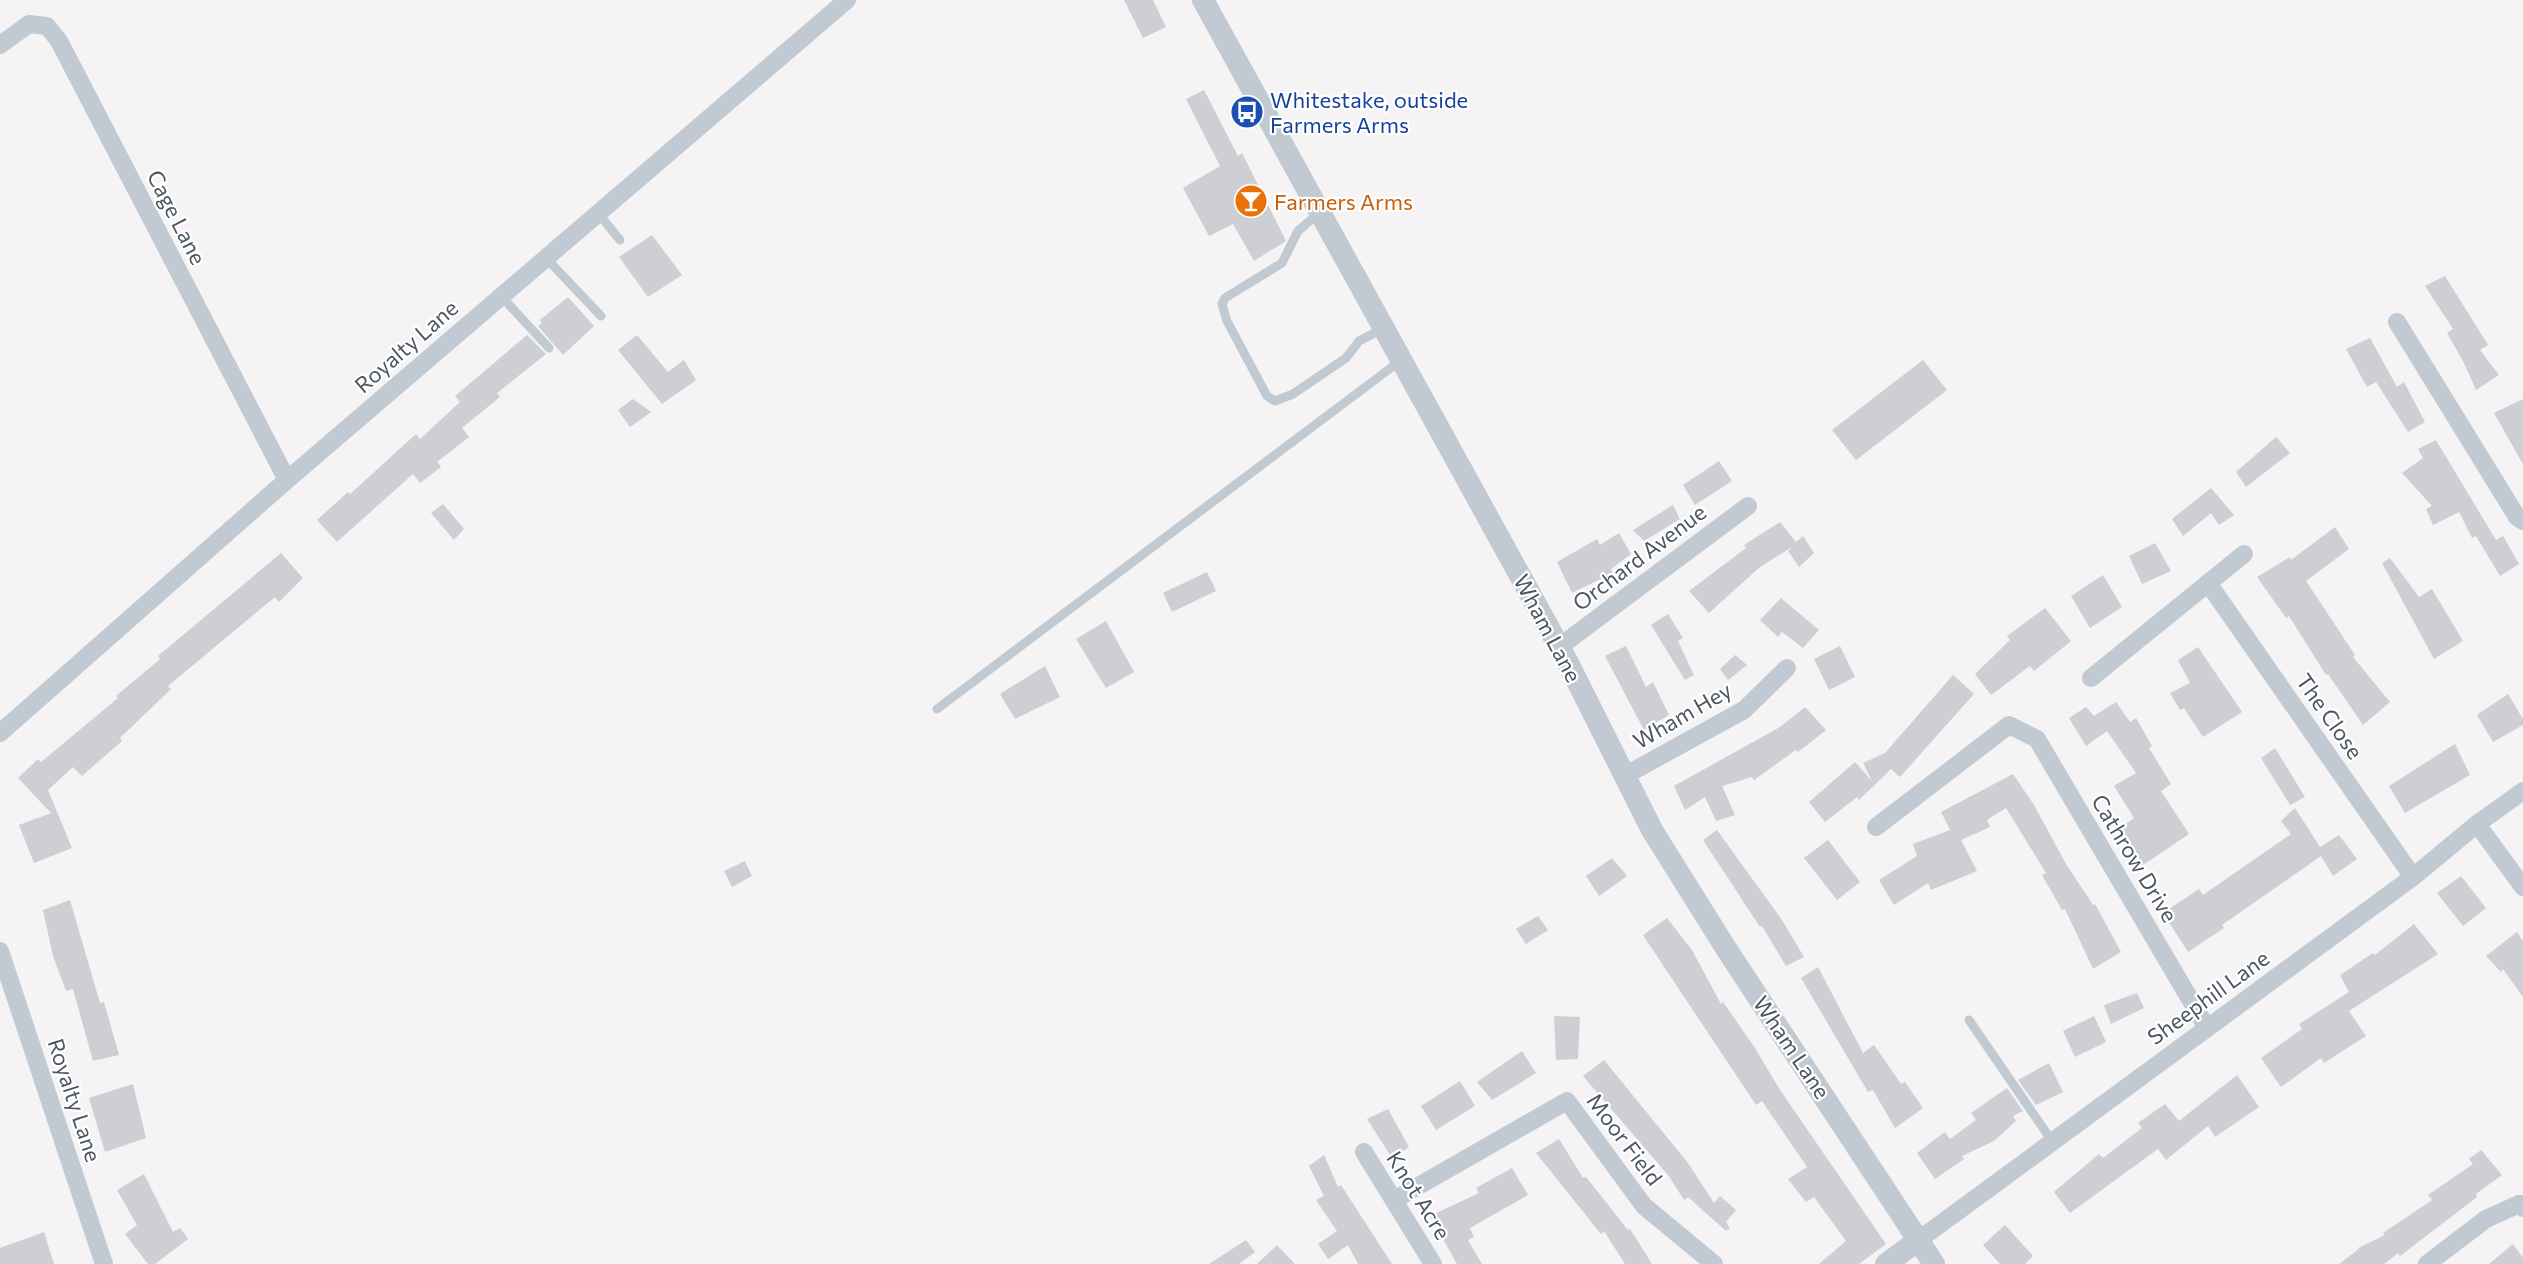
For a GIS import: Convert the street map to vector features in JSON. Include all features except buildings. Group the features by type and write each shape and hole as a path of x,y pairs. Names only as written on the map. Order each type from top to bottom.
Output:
{"street":[{"name":"Royalty Lane","path":"0,733 287,480 847,0"},
{"name":"Wham Lane","path":"1203,0 1382,329 1559,646 1652,830 1727,950 1920,1239 1934,1264"},
{"name":"Cage Lane","path":"0,45 29,24 47,26 59,41 287,480"},
{"path":"2397,322 2517,517 2523,521"},
{"name":"Orchard Avenue","path":"1559,646 1748,506"},
{"path":"2091,678 2244,554"},
{"name":"The Close","path":"2208,583 2413,877"},
{"name":"Wham Hey","path":"1624,776 1744,711 1787,668"},
{"name":"Cathrow Drive","path":"1876,827 2009,725 2037,739 2207,1028"},
{"name":"Sheephill Lane","path":"1920,1239 2413,877 2477,824 2523,791"},
{"path":"2477,824 2523,887"},
{"name":"Royalty Lane","path":"0,951 104,1264"},
{"name":"Moor Field","path":"1394,1200 1567,1101 1644,1206 1714,1264"},
{"name":"Knot Acre","path":"1364,1152 1433,1264"},
{"path":"2427,1264 2486,1219 2519,1204 2523,1208"},
{"path":"1886,1264 1920,1239"}],"lane":[{"path":"1320,212 1298,231 1282,263 1225,298 1222,304 1227,321 1267,396 1275,401 1293,394 1346,358 1359,341 1382,329"},
{"path":"598,213 620,240"},
{"path":"546,258 601,316"},
{"path":"501,296 549,348"},
{"path":"937,709 1400,361"},
{"path":"1969,1020 2052,1141"}],"place":[{"name":"Whitestake, outside Farmers Arms","path":"1247,112"},
{"name":"Farmers Arms","path":"1251,201"}]}
